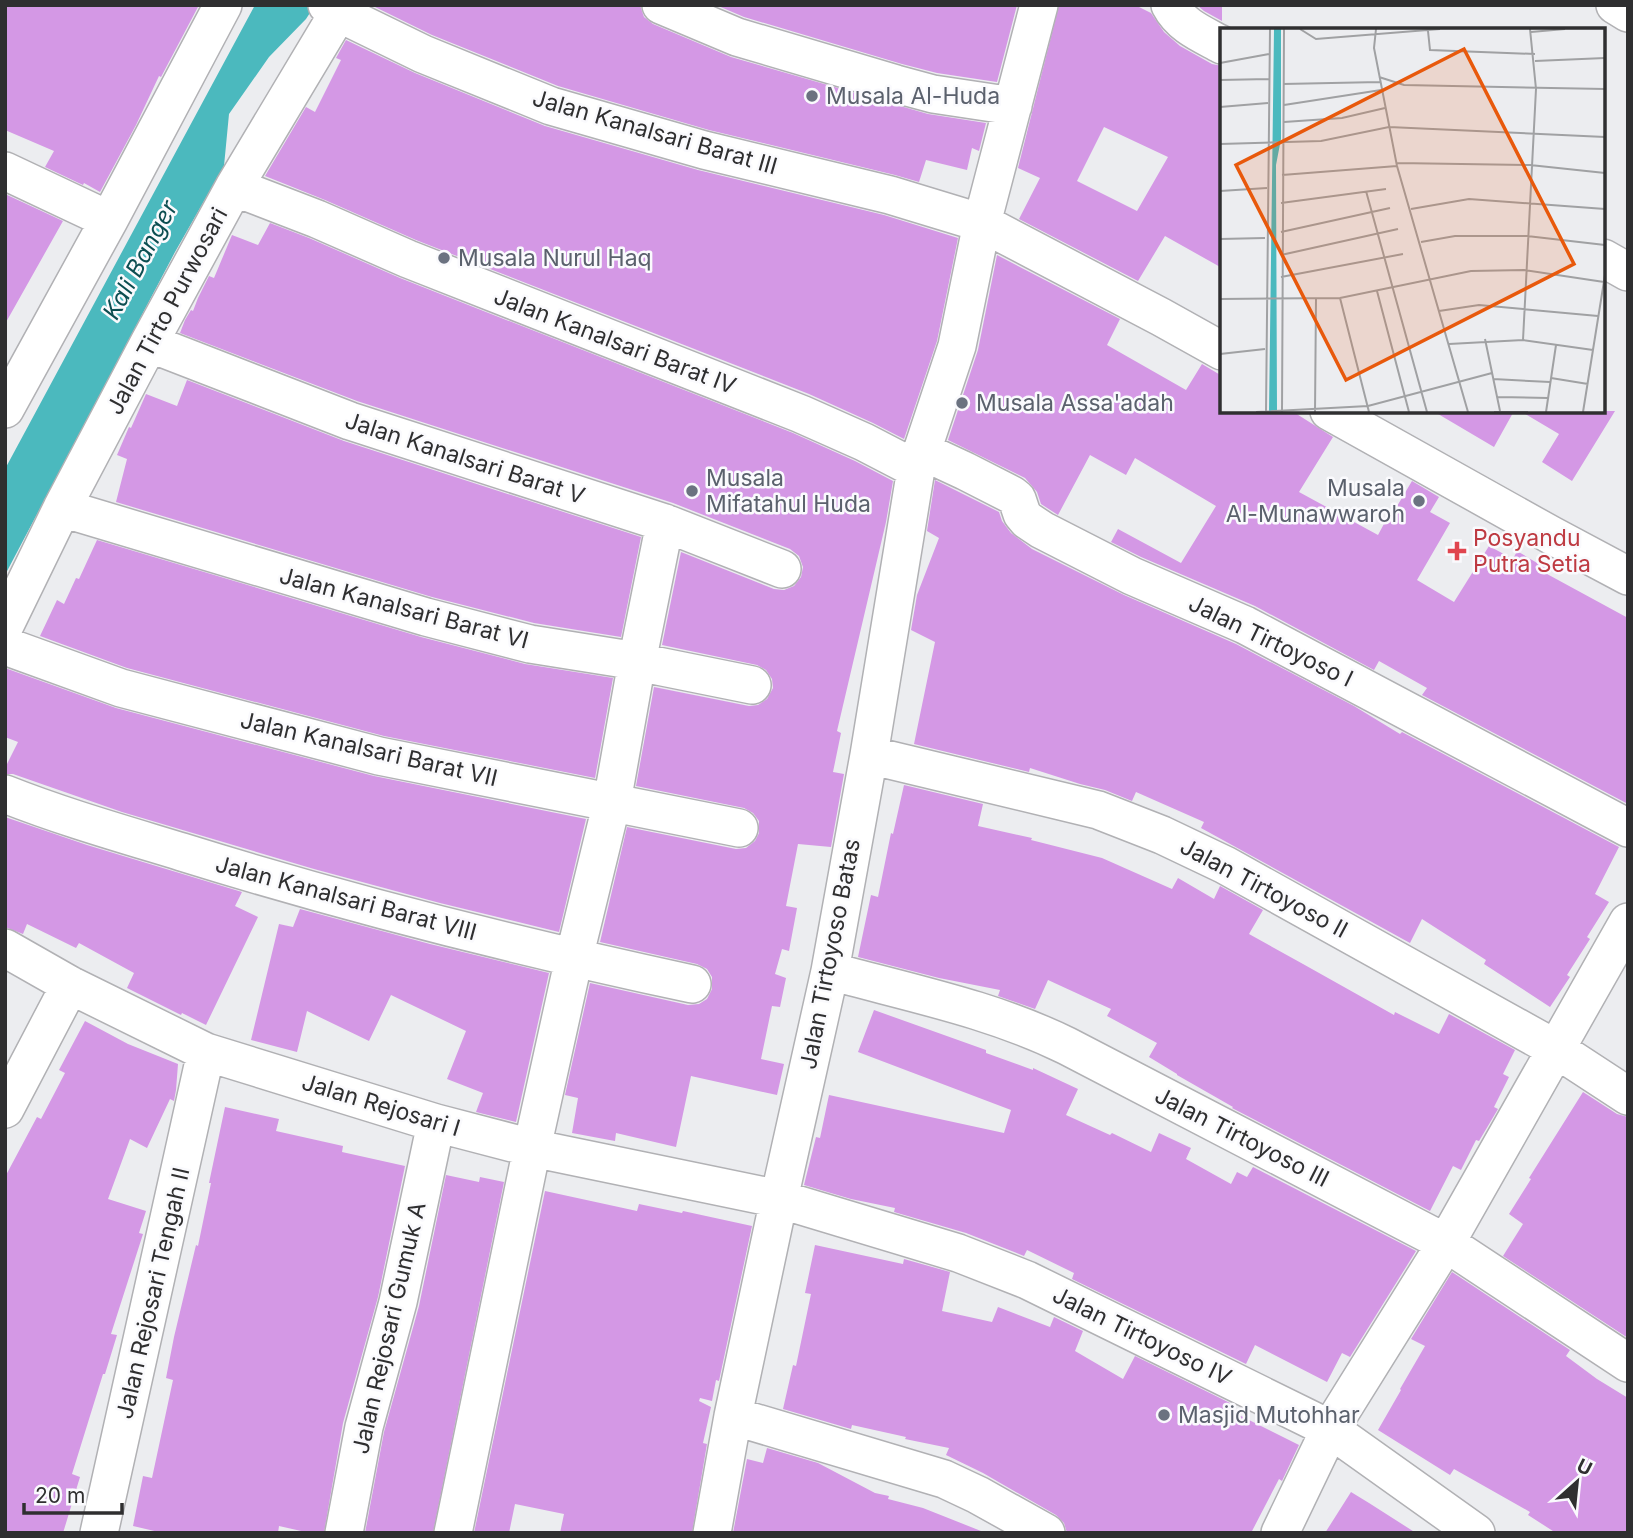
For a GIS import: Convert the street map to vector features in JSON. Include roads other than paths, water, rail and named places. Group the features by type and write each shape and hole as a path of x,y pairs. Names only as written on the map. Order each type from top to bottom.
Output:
{"street":[{"path":"5,408 223,5"},
{"path":"661,5 737,37 823,64 933,94 1013,106"},
{"name":"Jalan Tirtoyoso Batas","path":"712,1533 733,1416 830,971 919,460 957,346 982,223 1039,5"},
{"path":"1170,5 1181,21 1220,44"},
{"path":"1615,5 1628,13"},
{"name":"Jalan Tirto Purwosari","path":"5,625 62,508 149,343 336,8"},
{"name":"Jalan Kanalsari Barat III","path":"336,8 423,54 551,106 704,149 890,195 982,223 1220,350"},
{"path":"5,172 109,220"},
{"name":"Jalan Kanalsari Barat IV","path":"234,187 317,219 420,264 801,414 864,442 919,460"},
{"path":"1605,259 1628,272"},
{"name":"Jalan Kanalsari Barat V","path":"149,343 350,421 665,523 782,569"},
{"path":"1333,413 1628,576"},
{"name":"Jalan Tirtoyoso I","path":"919,460 965,471 1012,495 1017,499 1027,520 1053,536 1132,576 1245,625 1628,828"},
{"name":"Jalan Kanalsari Barat VI","path":"62,508 426,618 530,643 752,685"},
{"path":"453,1533 573,958 612,802 665,523"},
{"name":"Jalan Kanalsari Barat VII","path":"5,646 121,688 379,756 739,828"},
{"name":"Jalan Tirtoyoso II","path":"869,755 1098,810 1162,835 1225,865 1556,1049 1628,1096"},
{"name":"Jalan Kanalsari Barat VIII","path":"5,794 73,818 261,876 573,958 692,984"},
{"path":"1280,1533 1330,1429 1446,1243 1628,922"},
{"name":"Jalan Rejosari I","path":"5,948 70,985 206,1052 436,1123 533,1148 779,1199"},
{"name":"Jalan Tirtoyoso III","path":"830,971 1000,1017 1042,1034 1446,1243 1628,1363"},
{"path":"5,1109 70,985"},
{"name":"Jalan Rejosari Tengah II","path":"99,1533 206,1052"},
{"name":"Jalan Rejosari Gumuk A","path":"344,1533 364,1427 398,1302 436,1123"},
{"name":"Jalan Tirtoyoso IV","path":"779,1199 958,1253 1009,1272 1330,1429 1476,1533"},
{"path":"733,1416 944,1479 1046,1533"}],"water":[{"name":"Kali Banger","path":"255,5 315,5 306,19 269,57 229,114 224,166 175,252 5,575 5,469"}],"place":[{"name":"Musala Al-Huda","path":"812,96"},
{"name":"Musala Nurul Haq","path":"444,258"},
{"name":"Musala Assa'adah","path":"962,403"},
{"name":"Musala Mifatahul Huda","path":"692,491"},
{"name":"Musala Al-Munawwaroh","path":"1419,501"},
{"name":"Posyandu Putra Setia","path":"1457,551"},
{"name":"Masjid Mutohhar","path":"1164,1415"}]}
